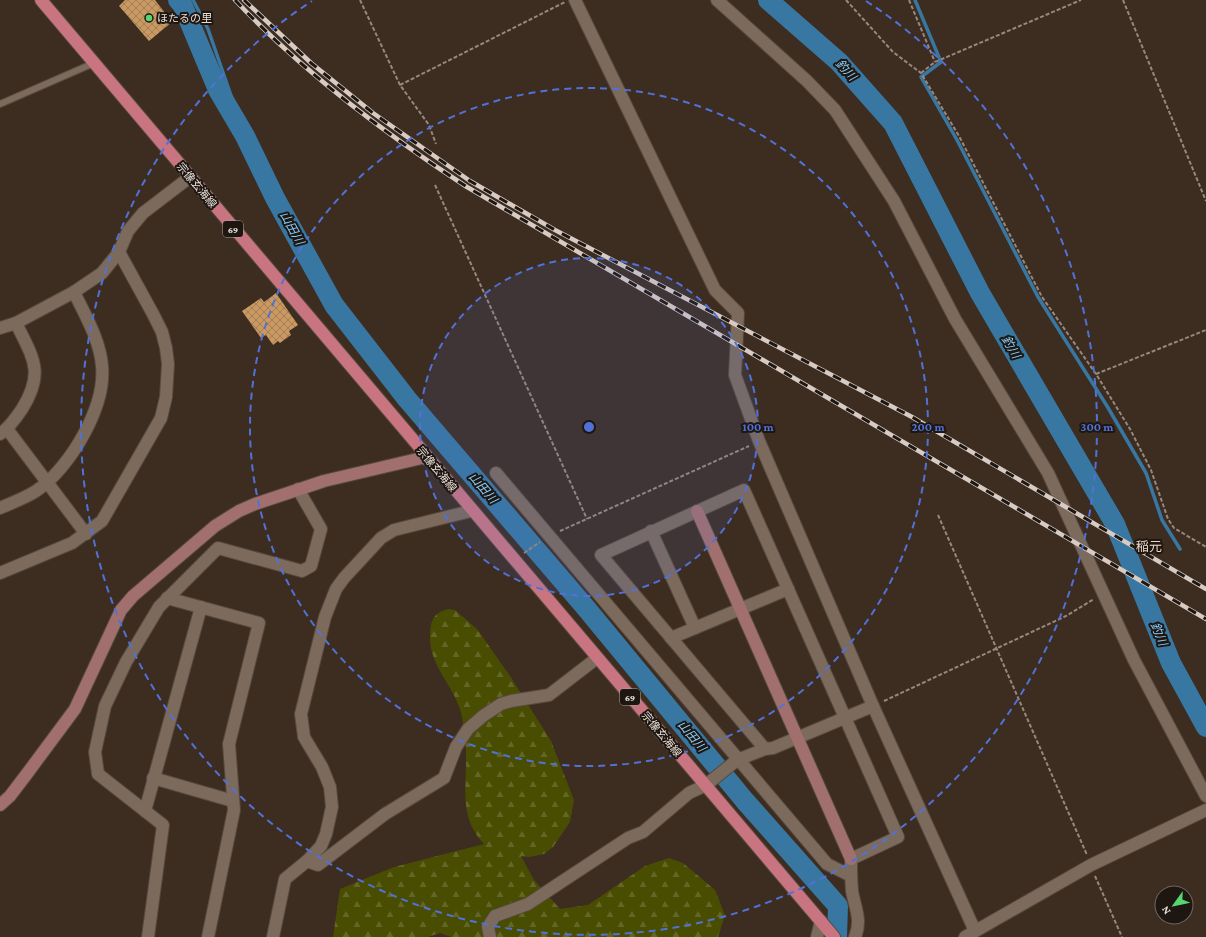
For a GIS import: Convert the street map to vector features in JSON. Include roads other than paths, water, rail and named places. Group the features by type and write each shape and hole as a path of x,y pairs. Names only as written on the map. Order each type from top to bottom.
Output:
{"main road":[{"name":"宗像玄海線","path":"41,0 471,511 834,937"}],"street":[{"path":"575,0 715,290 738,313 735,375 759,441 873,706 977,933 1091,865 1206,810"},
{"path":"717,0 807,81 835,110 894,201 955,319 1048,473 1134,660 1206,796"},
{"path":"0,328 16,323 74,292 102,273 119,252 128,231 143,213 190,177"},
{"path":"0,573 72,543 102,521 151,438 161,418 166,397 168,364 162,332 136,281 119,252"},
{"path":"0,508 23,498 47,482 64,466 96,409 100,396 102,366 98,346 74,292"},
{"path":"16,323 31,353 35,368 35,380 32,392 4,432 47,482 86,534"},
{"path":"0,805 10,796 75,708 113,624 121,610 133,596 194,543 227,518 255,504 324,481 426,457"},
{"path":"496,473 826,864 851,876"},
{"path":"148,937 163,825 98,774 95,752 105,706 126,662 159,607 218,548 302,572 311,566 322,529 298,489"},
{"path":"765,750 601,555 697,510 744,490 898,837 851,859"},
{"path":"697,510 851,859 851,876 859,916 858,929 855,937"},
{"path":"274,937 285,879 307,861 321,846 326,834 332,807 331,793 325,774 304,737 301,714 329,603 344,578 381,538 394,530 471,511"},
{"path":"651,531 695,628"},
{"path":"671,638 788,589"},
{"path":"167,598 259,623 229,744 234,810 208,937"},
{"path":"145,811 201,607"},
{"path":"307,861 318,865 385,814 444,778 456,747 468,729 483,716 506,702 549,695 597,658"},
{"path":"490,937 488,927 495,916 528,904 628,838 643,832 689,793 706,785 738,760 773,748 873,706"},
{"path":"153,778 233,801"},
{"path":"816,937 820,921"}],"lane":[{"path":"0,104 94,63"}],"waterway":[{"name":"山田川","path":"178,0 182,4 218,90 245,136 275,198 334,305 407,399 586,608 745,801 838,906 837,937"},
{"path":"193,0 208,29 245,136"},
{"name":"釣川","path":"768,0 839,62 893,123 980,293 1115,524 1171,663 1206,727"},
{"path":"915,0 941,62 921,77 957,140 1038,297 1107,406 1146,473 1162,520 1180,549"}],"railway":[{"path":"235,0 316,77 405,145 467,187 1206,619"},
{"path":"244,0 311,63 373,113 470,181 555,230 912,417 1206,589"}],"place":[{"name":"ほたるの里","path":"149,18"}],"district":[{"name":"稲元","path":"1149,546"}]}
